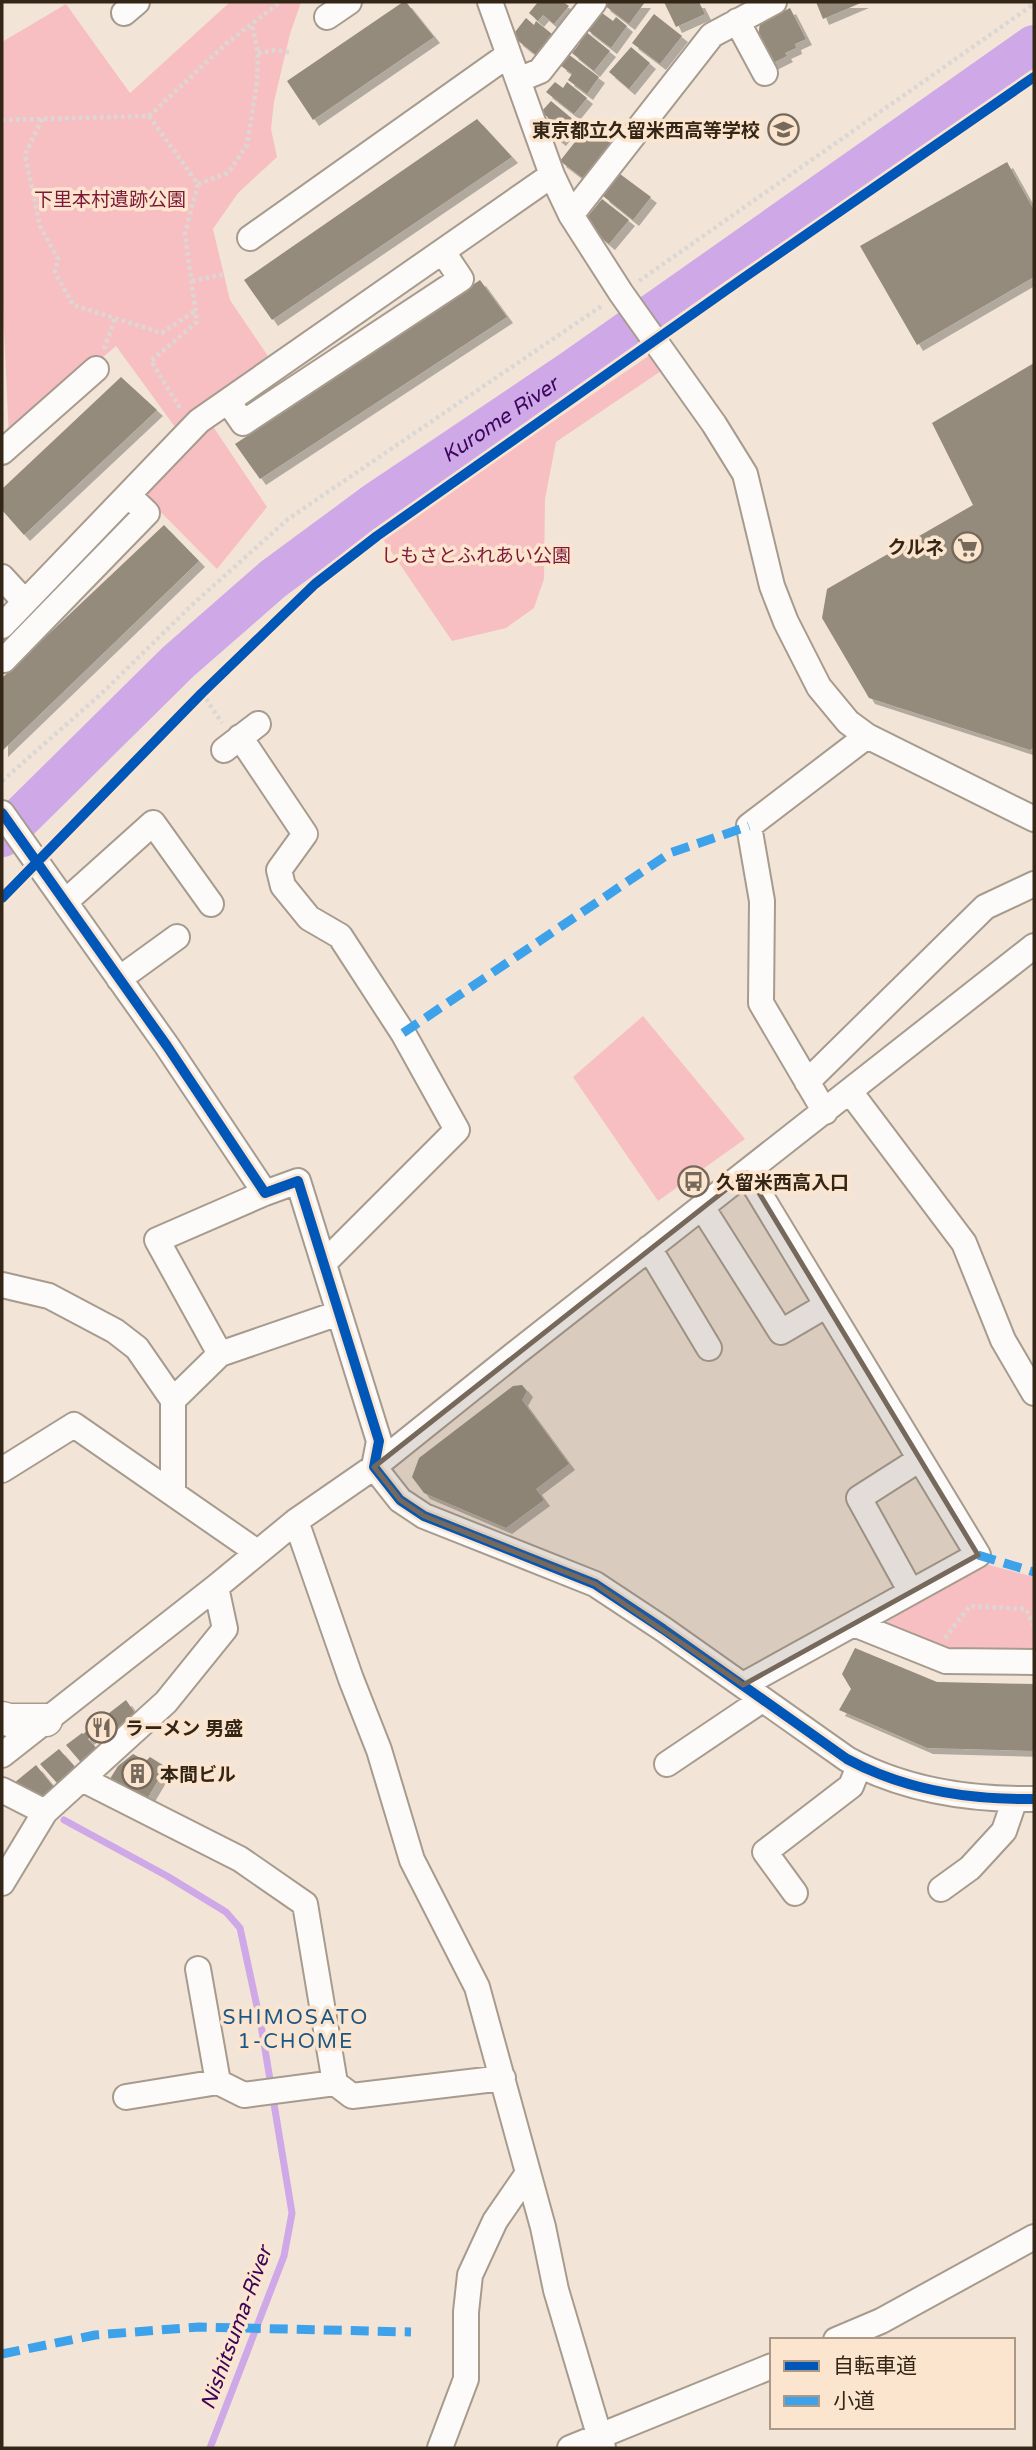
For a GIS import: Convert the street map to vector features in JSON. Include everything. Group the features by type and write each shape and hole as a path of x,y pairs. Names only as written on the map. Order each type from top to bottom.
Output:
{"main road":[{"path":"2,1718 46,1720"}],"street":[{"path":"327,17 349,2"},
{"path":"490,2 552,175 571,215 621,293 714,424 745,474 772,586 786,622 819,687 848,722 867,736 1034,819"},
{"path":"518,80 540,71 594,2"},
{"path":"571,215 712,35 774,2"},
{"path":"737,21 765,73"},
{"path":"250,238 508,55"},
{"path":"2,626 199,421 552,175"},
{"path":"2,452 96,369"},
{"path":"2,658 4,660 147,513 128,495"},
{"path":"2,577 25,603"},
{"path":"825,1112 761,1003 762,901 749,826 867,736"},
{"path":"239,738 305,834 279,870 283,886 309,918 340,936 403,1033 457,1130 325,1262"},
{"path":"2,813 120,979 265,1193"},
{"path":"65,901 153,823 211,904"},
{"path":"807,1082 985,907 1034,884"},
{"path":"120,979 177,937"},
{"path":"2,1755 296,1521 374,1467 1034,946"},
{"path":"850,1093 964,1243 1003,1340 1034,1393"},
{"path":"667,1764 753,1692 854,1624 978,1555 747,1173"},
{"path":"220,1354 157,1240 298,1181 379,1441 374,1467 400,1500 424,1516 595,1584 859,1766 919,1788 1025,1799 1004,1831 970,1868 941,1889"},
{"path":"702,1207 781,1332 827,1305"},
{"path":"649,1248 709,1348"},
{"path":"2,1285 49,1296 115,1331 137,1348 173,1400 173,1493"},
{"path":"173,1400 220,1354 339,1313"},
{"path":"2,1470 74,1426 257,1552"},
{"path":"911,1592 859,1499 920,1459"},
{"path":"296,1521 379,1750 412,1860 477,1987 528,2173 556,2290 601,2443"},
{"path":"2,1883 45,1812 166,1702 225,1629 216,1587"},
{"path":"854,1624 946,1661 1034,1662"},
{"path":"795,1893 765,1852 851,1786 859,1766"},
{"path":"82,1779 240,1859 305,1904 335,2083 352,2096 503,2078"},
{"path":"2,1790 45,1812"},
{"path":"198,1969 218,2082"},
{"path":"126,2097 218,2082 244,2095 335,2083"},
{"path":"440,2448 466,2379 466,2312 470,2275 495,2221 528,2173"},
{"path":"841,2338 881,2321 1034,2237"},
{"path":"570,2448 601,2443 770,2368"}],"path":[{"path":"2,120 149,116 227,43 280,2"},
{"path":"2,781 101,694 193,604 288,519 621,293 1034,5"},
{"path":"198,184 228,173 247,145 257,82 258,53 251,25"},
{"path":"258,53 275,50 293,52"},
{"path":"2,898 32,857 315,584 377,536 653,339 1034,77"},
{"path":"149,116 198,184"},
{"path":"42,120 25,155 40,226 58,259 55,272 73,305 162,333 195,311"},
{"path":"192,428 152,361 197,322 185,234 198,184"},
{"path":"192,281 225,274"},
{"path":"107,342 115,318"},
{"path":"202,693 239,738"},
{"path":"932,1656 971,1606 1026,1609 1034,1626"}],"highlighted area":[{"path":"747,1173 978,1555 743,1685 595,1584 424,1516 400,1500 374,1467"}],"green space":[{"name":"下里本村遺跡公園","path":"230,2 301,2 290,34 274,102 271,129 277,157 238,193 213,229 230,300 272,362 201,407 175,427 116,346 9,438 2,288 2,42 66,4 130,93"},
{"name":"しもさとふれあい公園","path":"650,355 661,371 556,442 545,499 544,579 534,608 506,628 452,641 382,538"},
{"path":"210,422 267,507 217,569 141,492"},
{"path":"643,1016 745,1139 658,1201 573,1077"},
{"path":"982,1563 1034,1577 1034,1659 947,1657 867,1625"}],"building":[{"path":"406,2 434,37 313,120 287,81"},
{"path":"538,2 563,2 569,6 554,24 543,15 538,21 529,13"},
{"path":"606,2 645,2 629,24 604,5"},
{"path":"664,2 699,2 705,14 676,27"},
{"path":"816,2 863,2 823,19"},
{"path":"790,8 806,39 795,44 796,48 785,53 787,56 771,64 758,37 760,23"},
{"path":"602,13 613,21 616,17 627,26 611,48 585,28 595,14 599,17"},
{"path":"654,14 682,36 660,64 632,43"},
{"path":"526,18 534,25 536,21 552,34 536,55 517,40 515,32"},
{"path":"585,31 610,51 594,71 572,53"},
{"path":"631,47 650,63 629,89 609,72"},
{"path":"568,54 599,77 587,94 568,80 572,74 560,65"},
{"path":"555,82 563,88 567,82 587,98 574,114 546,92"},
{"path":"551,101 575,121 560,140 548,131 551,127 546,123 550,119 541,112"},
{"path":"477,119 512,157 272,320 244,280"},
{"path":"590,123 613,141 584,179 560,161"},
{"path":"1007,162 1034,210 1034,277 917,345 860,246"},
{"path":"620,174 651,197 633,220 603,196"},
{"path":"602,199 629,220 609,244 592,230 588,216"},
{"path":"480,280 507,317 260,479 235,444"},
{"name":"クルネ","path":"1034,363 1034,747 1030,750 869,698 822,618 827,589 973,505 932,423"},
{"path":"121,377 157,410 24,535 2,510 2,489"},
{"path":"164,525 199,561 2,751 2,678"},
{"path":"522,1385 527,1391 522,1400 569,1464 536,1489 544,1500 506,1528 424,1493 412,1477 419,1458 513,1386"},
{"path":"855,1648 937,1682 1034,1684 1034,1751 927,1748 839,1710 851,1689 842,1674"},
{"path":"126,1700 137,1716 102,1743 91,1727"},
{"path":"87,1731 92,1736 88,1739 100,1752 84,1766 66,1745"},
{"path":"59,1749 75,1767 57,1783 40,1764"},
{"name":"本間ビル","path":"133,1754 146,1761 150,1757 166,1767 147,1799 108,1782 118,1766"},
{"path":"36,1765 57,1791 50,1797 47,1793 39,1799 14,1783"}],"waterway":[{"name":"Kurome River","path":"2,836 178,662 273,579 376,503 571,372 1034,46"},
{"name":"Nishitsuma-River","path":"64,1820 167,1876 226,1912 240,1928 261,2025 292,2213 284,2256 210,2448"}],"marked path":[{"path":"403,1033 670,853 749,826"},
{"path":"978,1555 1034,1572"},
{"path":"2,2354 95,2335 199,2327 411,2332"}],"cycle path":[{"path":"2,898 202,693 315,584 377,536 1034,77"},
{"path":"2,813 167,1046 265,1193 298,1181 379,1441 374,1467 400,1500 424,1516 595,1584 847,1759 869,1770 914,1786 938,1791 986,1798 1034,1799"}],"place":[{"name":"東京都立久留米西高等学校","path":"783,130"},
{"name":"クルネ","path":"967,547"},
{"name":"久留米西高入口","path":"693,1182"},
{"name":"ラーメン 男盛","path":"102,1728"},
{"name":"本間ビル","path":"137,1774"}],"district":[{"name":"SHIMOSATO 1-CHOME","path":"296,2029"}]}
